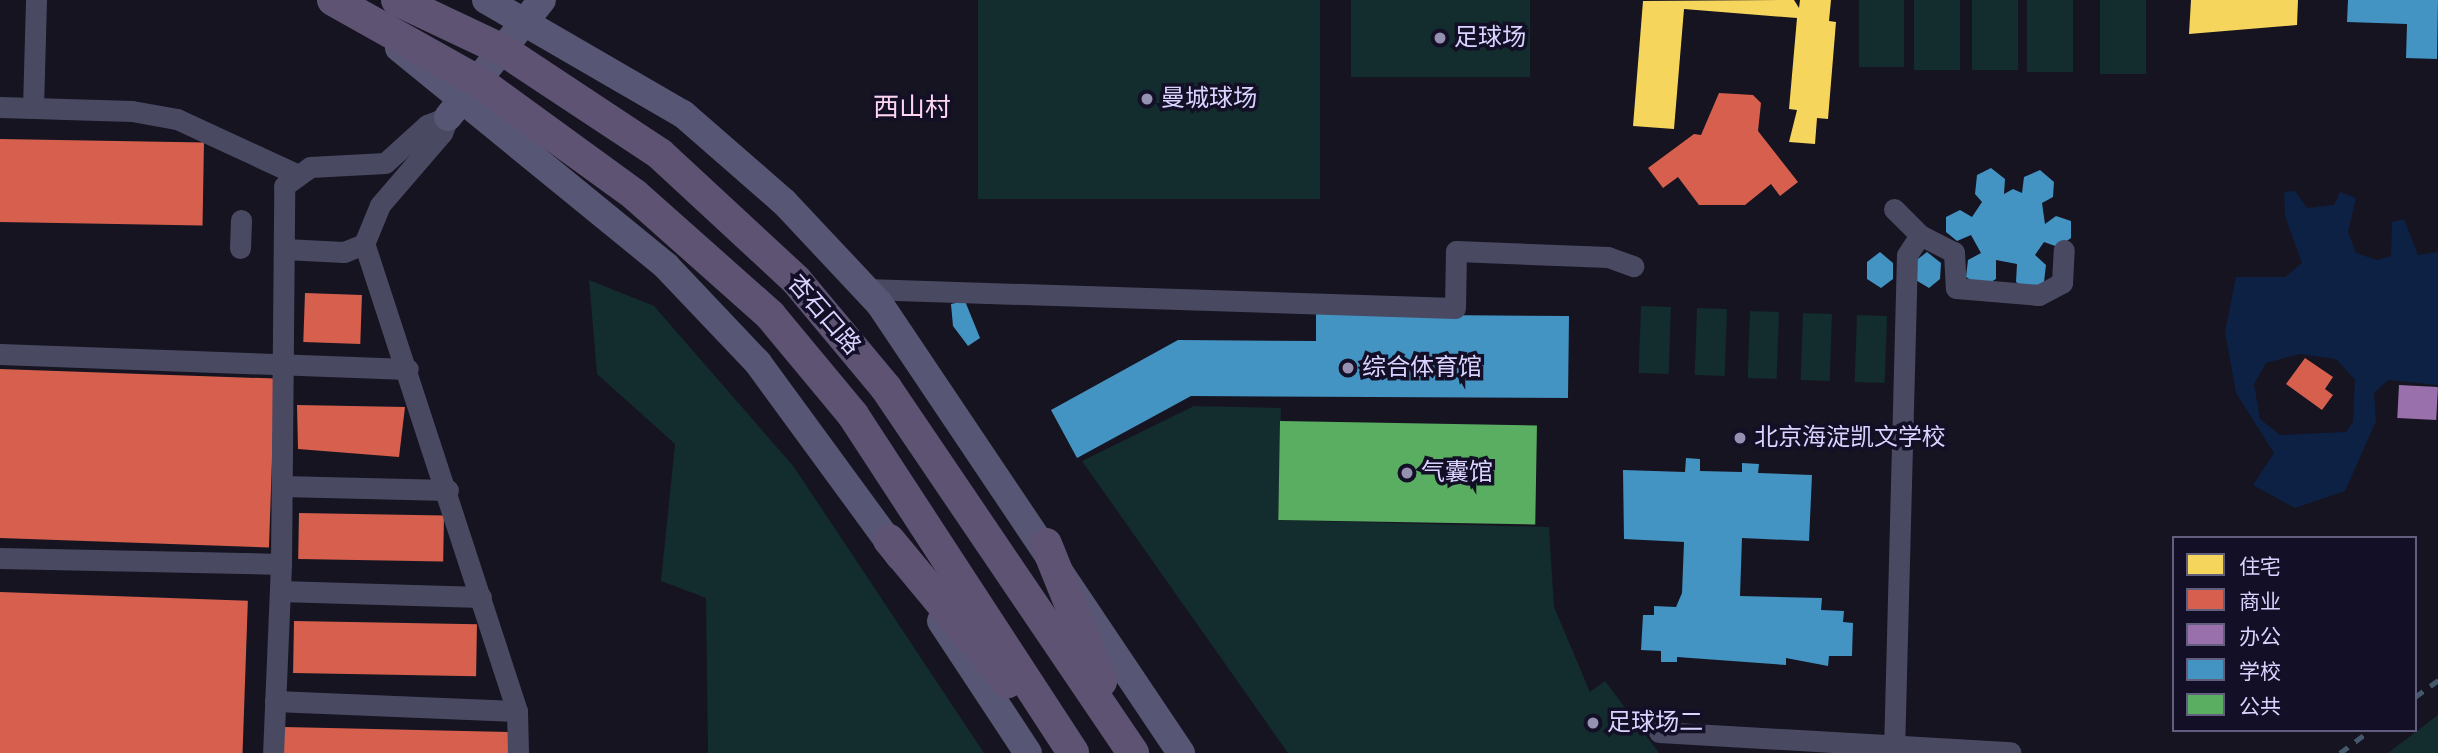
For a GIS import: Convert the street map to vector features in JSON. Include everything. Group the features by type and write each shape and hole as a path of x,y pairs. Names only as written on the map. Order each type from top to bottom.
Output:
{"main road":[{"name":"杏石口路","path":"397,0 503,50 660,153 796,280 886,388 1128,746"},
{"name":"杏石口路","path":"342,4 464,100 635,195 770,315 853,415 1073,753"},
{"path":"889,540 1066,753"},
{"path":"1046,544 1128,746"}],"street":[{"path":"33,108 37,0"},
{"name":"杏石口路","path":"313,0 342,4"},
{"name":"杏石口路","path":"486,0 533,9 683,114 784,202 866,289 1046,544 1181,753"},
{"path":"518,753 517,711 448,491 364,244 380,205 442,133 533,9"},
{"path":"0,107 177,119 294,173 386,163 427,125 464,100"},
{"path":"464,100 666,266 758,363 889,540 1028,753"},
{"path":"273,753 281,564 285,364 284,186 294,173"},
{"path":"1894,209 1920,234 1954,252 1956,288 2039,295 2062,283 2064,250"},
{"path":"240,248 241,220"},
{"path":"1894,743 1907,255 1920,234"},
{"path":"284,249 344,253 364,244"},
{"path":"866,289 1455,308 1456,251 1608,257 1633,266"},
{"path":"0,354 408,369"},
{"path":"282,486 448,491"},
{"path":"0,558 281,564"},
{"path":"280,591 481,597"},
{"path":"275,701 517,711"},
{"path":"1659,732 1894,743 2010,752"}],"green space":[{"name":"曼城球场","path":"978,0 1320,0 1320,199 978,199"},
{"name":"足球场","path":"1351,0 1530,0 1530,77 1351,77"},
{"path":"1859,0 1904,0 1904,67 1859,67"},
{"path":"1914,0 1960,0 1960,70 1914,70"},
{"path":"1972,0 2018,0 2018,70 1972,70"},
{"path":"2027,0 2073,0 2073,72 2027,72"},
{"path":"2100,0 2146,0 2146,74 2100,74"},
{"path":"589,280 654,306 794,467 984,753 708,753 706,598 661,581 675,444 597,374"},
{"path":"1641,306 1671,307 1669,374 1639,373"},
{"path":"1697,308 1727,309 1725,376 1695,375"},
{"path":"1750,311 1779,312 1777,379 1748,378"},
{"path":"1803,313 1832,314 1830,381 1801,380"},
{"path":"1857,315 1887,316 1885,383 1855,382"},
{"path":"1194,406 1281,408 1278,520 1549,527 1554,607 1590,692 1605,681 1659,753 1288,753 1082,461"},
{"path":"2438,715 2438,753 2388,753 2417,732"}],"water":[{"path":"2295,191 2307,208 2334,205 2340,192 2356,198 2348,232 2356,253 2377,260 2391,256 2392,222 2404,219 2418,255 2438,252 2438,385 2388,380 2374,393 2376,421 2345,491 2295,508 2253,485 2274,453 2236,393 2225,332 2236,277 2285,277 2302,263 2285,216 2284,192","holes":["2299,354 2336,359 2355,380 2353,422 2346,432 2280,435 2260,419 2254,384 2266,363"]}],"building: 住宅":[{"path":"1794,0 1799,8 1800,0 1831,0 1829,21 1836,22 1828,119 1817,118 1815,144 1789,142 1797,110 1789,109 1797,18 1684,9 1674,129 1633,126 1643,1"},
{"path":"2191,0 2298,0 2297,25 2189,34"}],"building: 商业":[{"path":"1719,93 1753,95 1761,103 1758,131 1798,182 1780,196 1771,184 1745,205 1699,205 1678,177 1663,188 1648,168 1694,134 1701,135"},
{"path":"0,139 204,143 203,226 0,222"},
{"path":"305,293 362,295 360,344 303,342"},
{"path":"2305,358 2333,377 2325,389 2333,395 2322,410 2286,384"},
{"path":"0,369 275,379 269,547 0,538"},
{"path":"297,405 405,407 399,457 298,449"},
{"path":"299,513 444,516 443,562 298,559"},
{"path":"0,592 248,601 243,753 0,753"},
{"path":"294,621 477,624 476,676 293,673"},
{"path":"284,727 509,732 509,753 284,753"}],"building: 办公":[{"path":"2399,385 2438,387 2436,420 2397,418"}],"building: 学校":[{"path":"2348,0 2438,0 2437,59 2406,58 2407,24 2347,22"},
{"path":"1991,168 2005,179 2004,194 2013,189 2022,193 2024,177 2040,170 2054,182 2053,197 2042,203 2045,224 2056,216 2071,221 2071,238 2058,247 2044,242 2035,255 2046,265 2044,282 2031,291 2016,282 2017,264 1996,260 1996,279 1982,287 1966,277 1968,260 1981,253 1971,235 1957,241 1946,232 1946,217 1960,210 1972,217 1982,202 1975,194 1977,175"},
{"path":"1880,252 1893,263 1893,279 1881,288 1867,279 1867,262"},
{"path":"1927,252 1941,263 1940,279 1929,288 1914,279 1914,262"},
{"path":"965,301 980,338 968,346 953,326 951,304"},
{"name":"综合体育馆","path":"1316,314 1569,316 1568,398 1191,396 1077,458 1051,410 1178,340 1316,341"},
{"path":"1686,458 1700,459 1700,471 1742,472 1742,463 1759,464 1758,473 1812,475 1809,541 1742,538 1740,596 1822,598 1821,610 1844,611 1843,622 1853,623 1852,656 1829,656 1828,666 1786,658 1786,665 1677,657 1677,662 1661,662 1661,651 1641,650 1643,615 1654,615 1654,606 1676,607 1682,593 1684,542 1624,539 1623,470 1685,472"}],"building: 公共":[{"name":"气囊馆","path":"1280,421 1537,425 1535,524 1278,520"}],"railway":[{"path":"2417,696 2438,680"},
{"path":"2340,753 2368,732"}],"place":[{"name":"足球场","path":"1440,38"},
{"name":"曼城球场","path":"1147,99"},
{"name":"综合体育馆","path":"1348,368"},
{"name":"北京海淀凯文学校","path":"1740,438"},
{"name":"气囊馆","path":"1407,473"},
{"name":"足球场二","path":"1593,723"}],"district":[{"name":"西山村","path":"912,108"}]}
